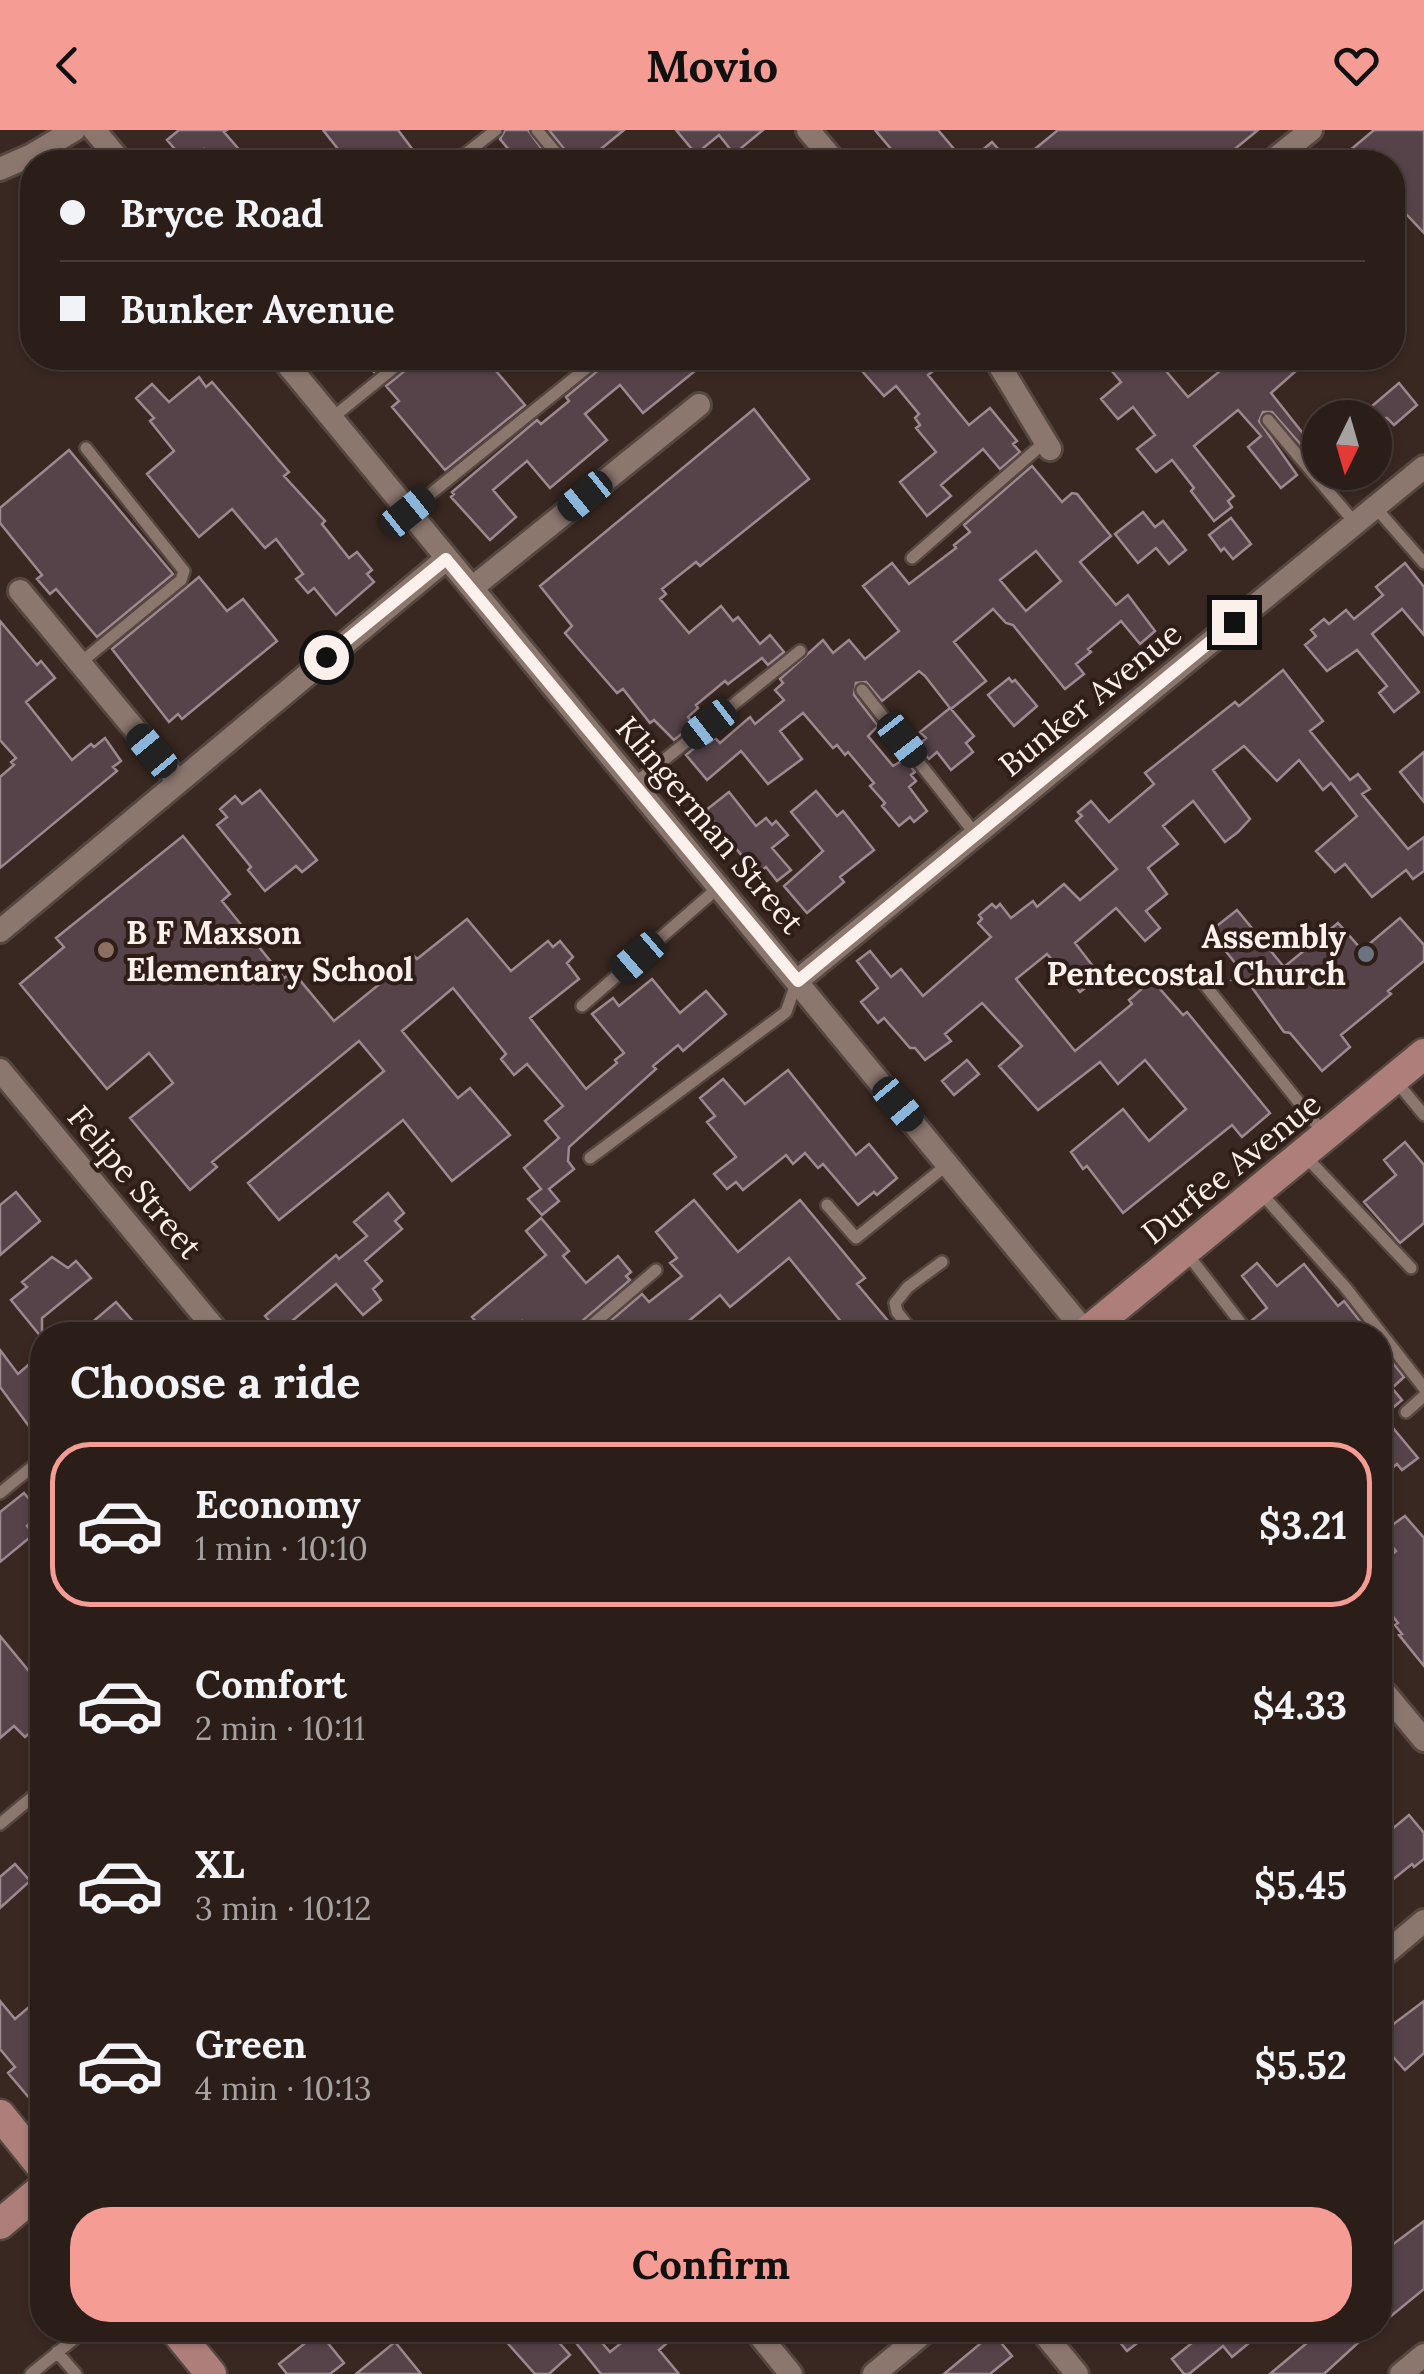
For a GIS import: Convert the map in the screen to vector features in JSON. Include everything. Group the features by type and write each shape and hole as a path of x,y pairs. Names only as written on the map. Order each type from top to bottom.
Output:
{"main road":[{"name":"Durfee Avenue","path":"1100,1322 1424,1054"},
{"path":"0,2115 30,2152"},
{"path":"0,2224 30,2199"},
{"path":"185,2342 211,2374"}],"street":[{"path":"36,150 74,130"},
{"path":"94,130 111,150"},
{"path":"808,130 825,150"},
{"path":"1286,150 1311,130"},
{"name":"Klingerman Street","path":"292,370 1076,1322"},
{"path":"1002,370 1048,445"},
{"path":"472,588 699,404"},
{"name":"Bunker Avenue","path":"798,981 1424,467"},
{"path":"0,931 446,559"},
{"path":"20,591 177,780"},
{"name":"Felipe Street","path":"0,1070 202,1322"},
{"path":"1392,1701 1424,1740"},
{"path":"1392,1948 1424,1921"},
{"path":"765,2342 791,2374"},
{"path":"874,2374 913,2342"},
{"path":"1051,2342 1077,2374"},
{"path":"1401,2374 1424,2355"}],"lane":[{"path":"471,150 496,130"},
{"path":"536,130 554,150"},
{"path":"332,418 391,370"},
{"path":"408,512 584,370"},
{"path":"1268,420 1355,523"},
{"path":"912,558 1048,445"},
{"path":"80,663 181,580 184,571 86,448"},
{"path":"1374,507 1424,564"},
{"path":"634,784 800,651"},
{"path":"862,690 976,835"},
{"path":"582,1006 719,887"},
{"path":"1201,980 1314,1144 1411,1268"},
{"path":"590,1158 786,1012 798,981"},
{"path":"1394,1079 1424,1115"},
{"path":"828,1204 856,1238 948,1164"},
{"path":"1258,1190 1372,1322"},
{"path":"1185,1251 1240,1322"},
{"path":"905,1322 895,1303 942,1262"},
{"path":"595,1322 656,1270"},
{"path":"1392,1347 1424,1388"},
{"path":"1406,1412 1424,1396"},
{"path":"0,1493 30,1469"},
{"path":"0,1824 30,1800"},
{"path":"31,2374 70,2342"},
{"path":"58,2352 76,2374"}],"building":[{"path":"179,130 227,130 224,132 240,150 176,150 167,140"},
{"path":"323,130 398,130 413,150 337,150"},
{"path":"505,130 528,130 542,150 509,150 500,139"},
{"path":"549,130 624,130 600,150 565,150"},
{"path":"676,130 763,130 739,150 731,150 719,135 701,150 693,150"},
{"path":"875,130 938,130 955,150 892,150"},
{"path":"1058,130 1258,130 1234,150 1034,150"},
{"path":"1374,130 1424,130 1424,233 1405,213 1405,150 1350,150"},
{"path":"992,142 999,150 982,150"},
{"path":"406,370 497,370 525,405 445,470 392,407 399,401 386,386"},
{"path":"599,370 696,370 643,413 620,385 585,414 607,440 550,488 527,461 493,490 516,517 490,540 451,497 452,492 537,420 541,424 569,401 566,397"},
{"path":"934,370 928,375 969,425 990,408 1017,441 1013,444 1020,452 1000,469 983,449 941,485 951,496 927,516 900,482 936,452 916,428 920,425 915,418 919,414 896,386 884,396 862,371"},
{"path":"1111,370 1165,370 1188,397 1221,370 1297,370 1271,393 1302,432 1302,446 1272,412 1263,412 1259,421 1297,475 1281,488 1248,447 1261,436 1238,410 1194,446 1234,496 1228,501 1232,507 1214,521 1172,460 1156,472 1137,449 1155,435 1133,407 1118,419 1101,399 1121,382"},
{"path":"199,377 206,387 212,382 289,472 284,476 325,521 322,524 349,558 357,552 372,570 367,574 374,582 336,615 314,588 308,593 296,579 303,574 276,539 265,548 232,509 199,537 147,474 174,451 136,398 152,384 169,402"},
{"path":"1399,383 1417,405 1394,425 1392,400 1379,400"},
{"path":"754,409 809,479 700,566 696,562 662,589 666,594 660,599 689,633 721,606 733,621 738,617 760,644 770,635 784,652 768,665 762,658 728,684 725,681 696,705 698,708 688,717 694,724 674,740 654,720 650,723 623,689 617,693 583,654 565,633 572,626 540,586"},
{"path":"69,450 173,574 97,637 56,589 50,594 37,579 42,575 0,523 0,508"},
{"path":"1032,466 1062,502 1072,493 1077,494 1111,536 1080,562 1116,605 1128,595 1155,631 1140,644 1121,621 1088,649 1091,652 1076,664 1084,674 1065,689 1013,625 993,609 954,642 986,681 951,709 974,736 966,743 973,752 951,770 937,752 929,759 918,746 926,738 920,732 950,708 925,676 919,671 882,701 866,682 856,683 854,695 878,726 868,736 893,766 905,759 915,772 911,775 916,781 909,787 927,811 914,822 910,817 899,826 870,786 874,783 848,752 845,755 837,745 833,748 803,713 780,731 802,759 768,784 741,751 707,780 686,755 706,738 710,742 715,738 720,743 750,717 755,724 784,700 775,690 783,683 780,679 823,640 833,653 849,640 865,659 899,631 863,586 892,563 909,584 956,548 954,545 970,532 964,525","holes":["1036,551 1061,581 1026,611 1000,580"]},
{"path":"1143,512 1155,527 1163,521 1186,550 1169,564 1156,548 1138,563 1115,534"},
{"path":"1231,518 1251,544 1233,559 1209,535"},
{"path":"1405,563 1424,587 1424,635 1402,609 1372,634 1419,692 1394,712 1379,693 1387,686 1357,650 1327,671 1305,645 1316,636 1311,630 1324,619 1329,624 1346,610 1354,619 1383,595 1376,587"},
{"path":"199,577 227,611 243,599 277,641 182,719 178,714 169,722 112,649"},
{"path":"0,621 37,665 41,661 55,678 26,702 72,760 105,738 121,761 113,767 117,771 0,868 0,777 16,758 0,740"},
{"path":"1283,670 1323,721 1310,731 1350,780 1358,774 1370,789 1362,794 1408,849 1424,837 1424,871 1413,879 1406,870 1372,897 1345,864 1335,872 1316,851 1357,816 1331,783 1323,790 1299,760 1277,781 1244,746 1213,770 1250,819 1238,832 1225,842 1193,801 1163,826 1178,844 1148,868 1167,894 1146,911 1160,928 1145,941 1116,908 1075,943 1092,965 1088,968 1097,979 1080,992 1047,954 1016,979 1075,1051 1132,1004 1129,1000 1152,980 1183,1015 1187,1012 1270,1113 1242,1137 1232,1125 1123,1213 1087,1166 1083,1169 1071,1152 1123,1109 1149,1141 1186,1109 1145,1060 1118,1084 1100,1062 1038,1110 999,1066 1022,1046 982,1003 945,1034 951,1041 925,1060 884,1018 878,1023 861,1002 878,988 857,961 870,951 891,977 901,969 923,996 991,937 978,923 982,919 979,915 992,904 996,908 1000,904 1011,918 1033,901 1037,907 1064,884 1080,900 1117,869 1076,821 1082,816 1078,812 1091,801 1109,822 1154,784 1145,773 1235,702 1239,706"},
{"path":"1009,678 1037,706 1014,726 988,695"},
{"path":"1424,752 1424,802 1400,772"},
{"path":"260,790 317,860 302,872 296,866 265,891 217,825 227,817 220,809 235,796 242,804"},
{"path":"816,791 837,816 843,811 874,850 840,877 844,882 807,913 784,886 823,851 791,812"},
{"path":"729,792 756,826 766,818 772,825 776,821 788,835 772,848 791,870 777,881 766,867 757,874 705,811"},
{"path":"183,836 230,894 222,901 284,978 293,972 334,1021 467,919 511,971 548,941 553,947 560,941 573,957 567,963 579,979 530,1018 586,1089 624,1053 592,1014 613,998 619,1006 652,979 680,1013 706,991 726,1014 683,1051 678,1045 653,1066 656,1069 569,1147 568,1161 574,1169 549,1189 559,1201 542,1215 528,1199 541,1189 524,1168 559,1138 545,1121 563,1106 527,1064 514,1075 501,1059 506,1054 453,988 402,1031 458,1098 470,1088 510,1135 452,1181 403,1120 279,1220 248,1183 384,1071 359,1041 212,1162 217,1167 190,1190 130,1118 173,1083 149,1053 107,1089 20,984 64,947 56,938"},
{"path":"1237,910 1284,967 1338,923 1362,950 1400,918 1424,945 1424,961 1341,1035 1350,1047 1322,1071 1290,1033 1284,1032 1248,982 1232,980 1239,968 1213,929"},
{"path":"967,1060 979,1074 954,1095 942,1081"},
{"path":"788,1070 856,1155 869,1144 897,1178 877,1195 874,1192 858,1205 823,1164 818,1168 805,1153 793,1164 786,1155 743,1190 736,1182 727,1189 714,1174 736,1157 707,1122 715,1116 700,1098 723,1079 745,1104"},
{"path":"1405,1142 1424,1165 1424,1223 1400,1243 1364,1202 1396,1175 1384,1160"},
{"path":"16,1192 40,1221 0,1255 0,1205"},
{"path":"388,1193 404,1213 395,1221 402,1229 365,1261 382,1281 373,1289 381,1300 363,1315 336,1284 291,1322 270,1322 265,1316 336,1255 339,1259 367,1236 354,1222"},
{"path":"694,1200 738,1252 800,1200 865,1278 857,1284 889,1322 841,1322 789,1258 730,1307 720,1295 688,1322 609,1322 642,1294 649,1302 682,1276 670,1263 677,1258 656,1232"},
{"path":"541,1218 569,1251 563,1256 586,1283 618,1256 631,1272 626,1276 630,1280 581,1322 476,1322 472,1317 546,1255 526,1231"},
{"path":"52,1257 68,1268 76,1261 91,1278 42,1322 30,1323 11,1300 27,1287 22,1282"},
{"path":"1257,1263 1277,1286 1304,1264 1338,1306 1344,1301 1361,1322 1252,1322 1267,1308 1242,1276"},
{"path":"116,1302 134,1322 92,1322"},
{"path":"0,1350 18,1374 30,1364 30,1428 0,1387"},
{"path":"1392,1362 1404,1377 1392,1388"},
{"path":"1392,1388 1402,1400 1392,1408"},
{"path":"1392,1427 1418,1458 1402,1470 1397,1464 1392,1468"},
{"path":"24,1493 30,1500 30,1537 0,1562 0,1512"},
{"path":"1405,1516 1424,1538 1424,1666 1399,1635 1402,1634 1392,1615 1392,1554 1396,1551 1392,1546 1392,1525"},
{"path":"0,1636 30,1672 30,1733 25,1737 14,1726 0,1738"},
{"path":"1409,1815 1424,1833 1424,1859 1392,1880 1392,1829"},
{"path":"15,1864 30,1881 0,1908 0,1877"},
{"path":"0,2001 15,2019 30,2006 30,2099 8,2073 15,2067 0,2049"},
{"path":"1424,2001 1424,2053 1405,2070 1392,2060 1392,2025"},
{"path":"1424,2221 1424,2289 1392,2315 1392,2245"},
{"path":"306,2342 327,2342 344,2363 330,2374 287,2374 279,2364"},
{"path":"395,2342 421,2374 356,2374"},
{"path":"507,2342 559,2342 570,2355 549,2374 535,2374"},
{"path":"575,2342 601,2342 610,2352 622,2342 668,2342 659,2350 679,2374 601,2374"},
{"path":"982,2342 1000,2342 1012,2356 990,2374 944,2374"},
{"path":"1120,2342 1139,2342 1127,2351"},
{"path":"1193,2342 1249,2343 1232,2357 1223,2346 1189,2374 1184,2374 1172,2359"},
{"path":"1308,2342 1359,2342 1324,2374 1270,2374"}],"place":[{"name":"B F Maxson Elementary School","path":"106,950"},
{"name":"Assembly Pentecostal Church","path":"1366,954"}],"route":[{"path":"326,657 446,559 798,981 1234,622"}]}
